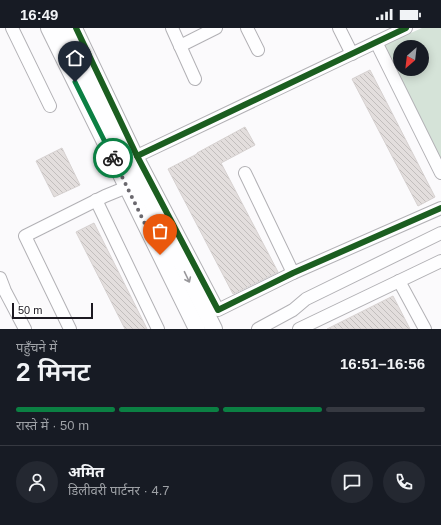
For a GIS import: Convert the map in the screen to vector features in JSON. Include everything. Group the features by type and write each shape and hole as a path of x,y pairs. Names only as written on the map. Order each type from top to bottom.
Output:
{"street":[{"path":"12,28 50,106"},
{"path":"48,28 197,329"},
{"path":"65,28 214,329"},
{"path":"76,28 137,156 218,310 293,272 441,208"},
{"path":"172,28 195,79"},
{"path":"180,46 216,28"},
{"path":"247,28 258,50"},
{"path":"339,28 352,54"},
{"path":"137,156 406,28"},
{"path":"376,42 441,173"},
{"path":"245,173 293,272"},
{"path":"70,329 25,236 96,200 127,187"},
{"path":"96,200 158,329"},
{"path":"258,329 293,310 306,299 441,233"},
{"path":"299,329 441,261"},
{"path":"0,278 4,291 24,329"},
{"path":"399,281 425,329"}],"shaded area":[{"path":"422,28 441,28 441,168 377,48 393,41 393,76 429,76 429,40 395,40"}],"building":[{"path":"370,70 435,197 418,206 352,79"},
{"path":"245,127 255,145 221,163 278,272 233,294 168,169"},
{"path":"62,148 80,185 54,197 36,161"},
{"path":"94,223 147,329 125,329 76,232"},
{"path":"393,296 410,329 327,329"}],"cycle path":[{"path":"76,28 137,156 218,310 293,273 441,208"},
{"path":"137,156 406,28"}],"way so far":[{"path":"113,158 160,255"}],"route":[{"path":"75,82 113,158"}]}
